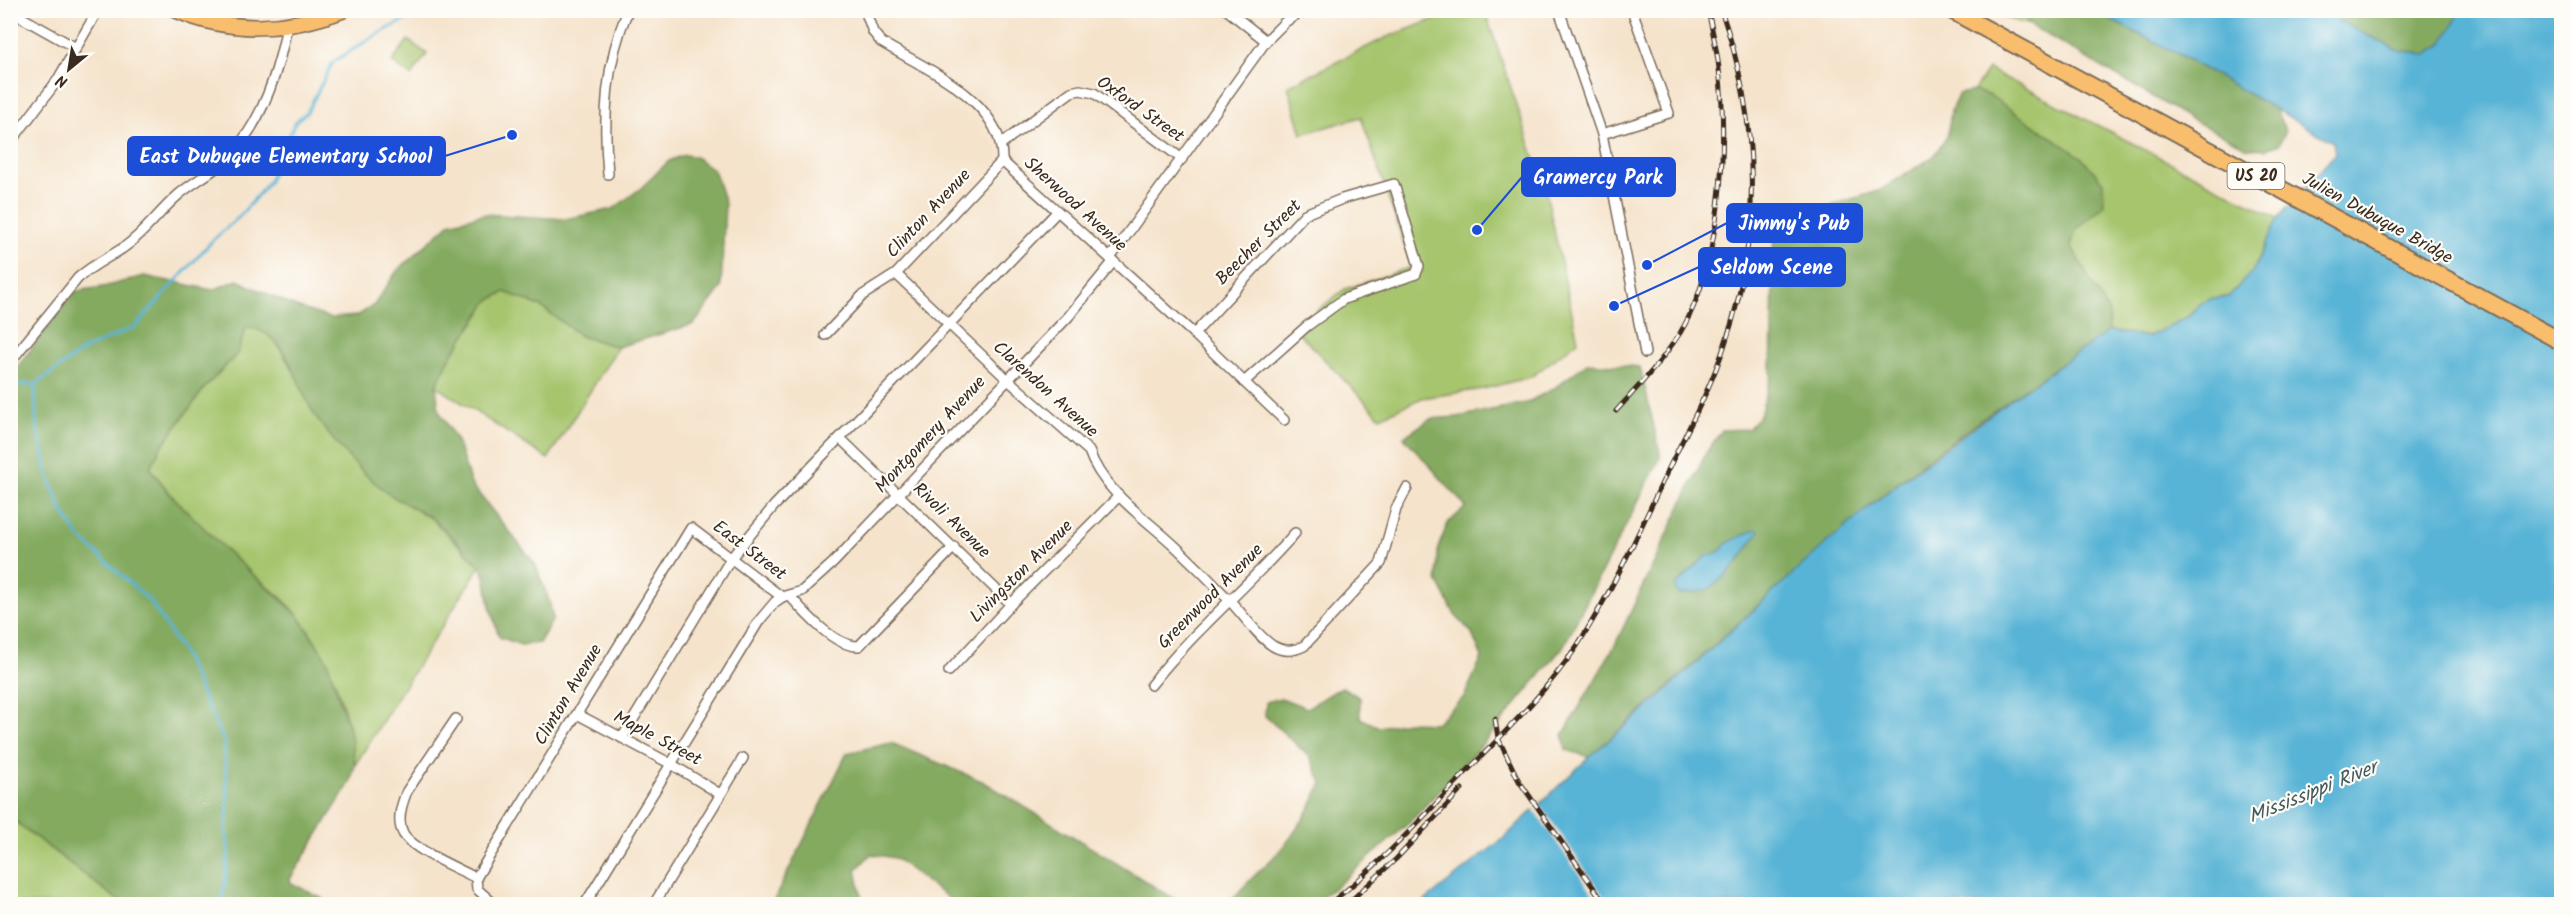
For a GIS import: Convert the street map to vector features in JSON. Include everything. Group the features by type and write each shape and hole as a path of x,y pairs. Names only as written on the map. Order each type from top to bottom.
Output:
{"highway":[{"name":"Julien Dubuque Bridge","path":"1952,10 2562,342"}],"main road":[{"path":"176,10 217,24 250,28 287,26 343,10"}],"street":[{"path":"10,143 57,81 98,10"},
{"path":"608,174 604,122 608,81 613,51 628,10"},
{"name":"Sherwood Avenue","path":"865,10 873,32 881,42 979,104 1001,144 1002,160 1194,334 1284,420"},
{"path":"1227,10 1266,40"},
{"name":"Montgomery Avenue","path":"585,904 673,765 759,621 775,602 802,591 810,585 1068,316 1111,260 1266,40 1285,22 1303,10"},
{"path":"1558,10 1602,134 1645,353"},
{"path":"1602,134 1669,113 1632,10"},
{"path":"10,11 76,48"},
{"path":"10,362 78,278 90,267 126,246 183,190 224,162 236,149 251,126 271,85 281,58 287,26"},
{"name":"Oxford Street","path":"1001,144 1066,95 1080,90 1094,93 1182,159"},
{"name":"Clinton Avenue","path":"825,335 862,295 896,274 1002,160"},
{"name":"Beecher Street","path":"1194,334 1305,214 1342,199 1394,184 1419,266 1416,274 1405,280 1344,299 1307,326 1244,382"},
{"path":"622,738 732,557 774,506 841,439 1057,212"},
{"name":"Clarendon Avenue","path":"896,274 1007,379 1089,451 1094,464 1119,496 1177,548 1231,601 1260,635 1276,648 1290,651 1307,643 1381,563 1395,510 1407,488"},
{"name":"Rivoli Avenue","path":"841,439 1011,604"},
{"name":"Livingston Avenue","path":"949,671 1011,604 1119,496"},
{"name":"Clinton Avenue","path":"476,878 691,528"},
{"name":"East Street","path":"691,528 786,596 812,621 848,645 859,646 954,547"},
{"name":"Greenwood Avenue","path":"1151,685 1190,639 1267,566 1295,533"},
{"name":"Maple Street","path":"577,714 673,765 720,794"},
{"path":"456,719 407,791 403,801 400,825 408,840 476,878 477,889 494,904"},
{"path":"654,904 743,758"}],"green space":[{"path":"2021,10 2093,11 2175,52 2275,109 2286,131 2278,145 2266,149 2248,148 2187,117 2030,25"},
{"path":"1456,11 1485,11 1546,192 1578,341 1531,377 1483,389 1422,398 1380,417 1294,328 1345,289 1412,267 1361,117 1302,134 1288,86 1385,38"},
{"path":"1987,11 2020,11 2030,25 1997,16"},
{"path":"2318,11 2461,11 2442,45 2425,55 2395,49"},
{"path":"408,40 427,54 411,76 392,62"},
{"path":"1988,69 2278,218 2253,271 2228,297 2213,298 2200,304 2189,316 2148,337 2109,331 2056,237 1969,98"},
{"path":"1974,91 1989,95 2081,157 2103,182 2104,205 2076,230 2071,246 2109,313 2109,331 1969,429 1888,491 1589,757 1566,750 1563,735 1614,647 1706,453 1722,430 1748,429 1760,415 1771,376 1774,222 1879,191 1933,157 1948,134 1951,110 1959,94"},
{"path":"684,155 694,156 714,170 725,203 721,288 694,324 618,347 581,336 540,306 505,292 489,300 451,356 436,386 439,411 457,441 471,484 535,564 550,603 553,619 539,643 521,645 499,637 490,606 485,576 480,566 438,523 391,495 352,460 318,420 282,350 273,339 261,331 246,327 237,354 206,386 161,447 150,468 170,494 231,555 298,615 327,660 351,736 355,765 350,783 290,879 291,883 333,904 123,904 11,818 11,375 76,291 103,287 144,276 213,290 237,280 296,307 330,318 357,316 374,305 397,271 450,223 483,214 565,219 613,209 641,188 669,161"},
{"path":"505,292 540,306 581,336 618,347 548,459 436,386 451,356 489,300"},
{"path":"246,327 258,329 273,337 291,367 392,496 431,518 480,566 355,765 348,726 337,687 320,650 299,617 275,592 196,522 150,468 161,447 206,386 237,354"},
{"path":"1587,363 1640,367 1661,457 1563,647 1488,738 1409,823 1337,886 1311,904 1229,904 1290,838 1308,811 1322,783 1310,757 1265,716 1266,702 1281,698 1307,708 1342,687 1360,698 1360,718 1379,727 1407,722 1436,723 1464,697 1482,657 1471,632 1455,615 1437,580 1438,548 1448,523 1466,507 1404,437 1430,419 1457,417 1526,403 1553,389"},
{"path":"891,743 984,782 1181,903 1192,904 956,904 895,858 871,854 856,870 863,904 772,904 847,753"},
{"path":"10,818 123,904 11,904"}],"water":[{"name":"Mississippi River","path":"2093,11 2318,11 2395,49 2425,55 2442,44 2461,11 2561,11 2561,904 1421,904 1504,838 1589,757 1655,701 1822,547 1891,489 2014,397 2109,331 2148,337 2189,316 2200,304 2213,298 2228,297 2253,271 2278,218 2335,154 2333,142 2175,52"},
{"path":"1756,529 1759,531 1749,547 1736,564 1714,585 1706,590 1678,594 1675,587 1705,557 1720,551 1727,543"}],"pier":[{"path":"1538,802 1609,904 1600,904 1532,807"}],"waterway":[{"path":"10,387 35,385 85,349 135,327 268,183 295,122 307,112 333,62 378,34 425,10"},
{"path":"35,385 36,420 48,475 61,509 79,537 150,601 182,651 224,742 228,803 226,832 229,850 222,904"}],"railway":[{"path":"1616,411 1642,383 1680,333 1694,306 1713,240 1721,168 1722,99 1716,47 1708,10"},
{"path":"1329,904 1366,873 1417,823 1525,711 1565,663 1614,582 1712,379 1736,306 1745,264 1750,221 1749,136 1734,52 1721,10"},
{"path":"1495,719 1498,738 1519,781 1605,904"},
{"path":"1347,904 1396,859 1462,789"}],"place":[{"name":"East Dubuque Elementary School","path":"512,135"},
{"name":"Gramercy Park","path":"1477,230"},
{"name":"Jimmy's Pub","path":"1647,265"},
{"name":"Seldom Scene","path":"1614,306"}]}
